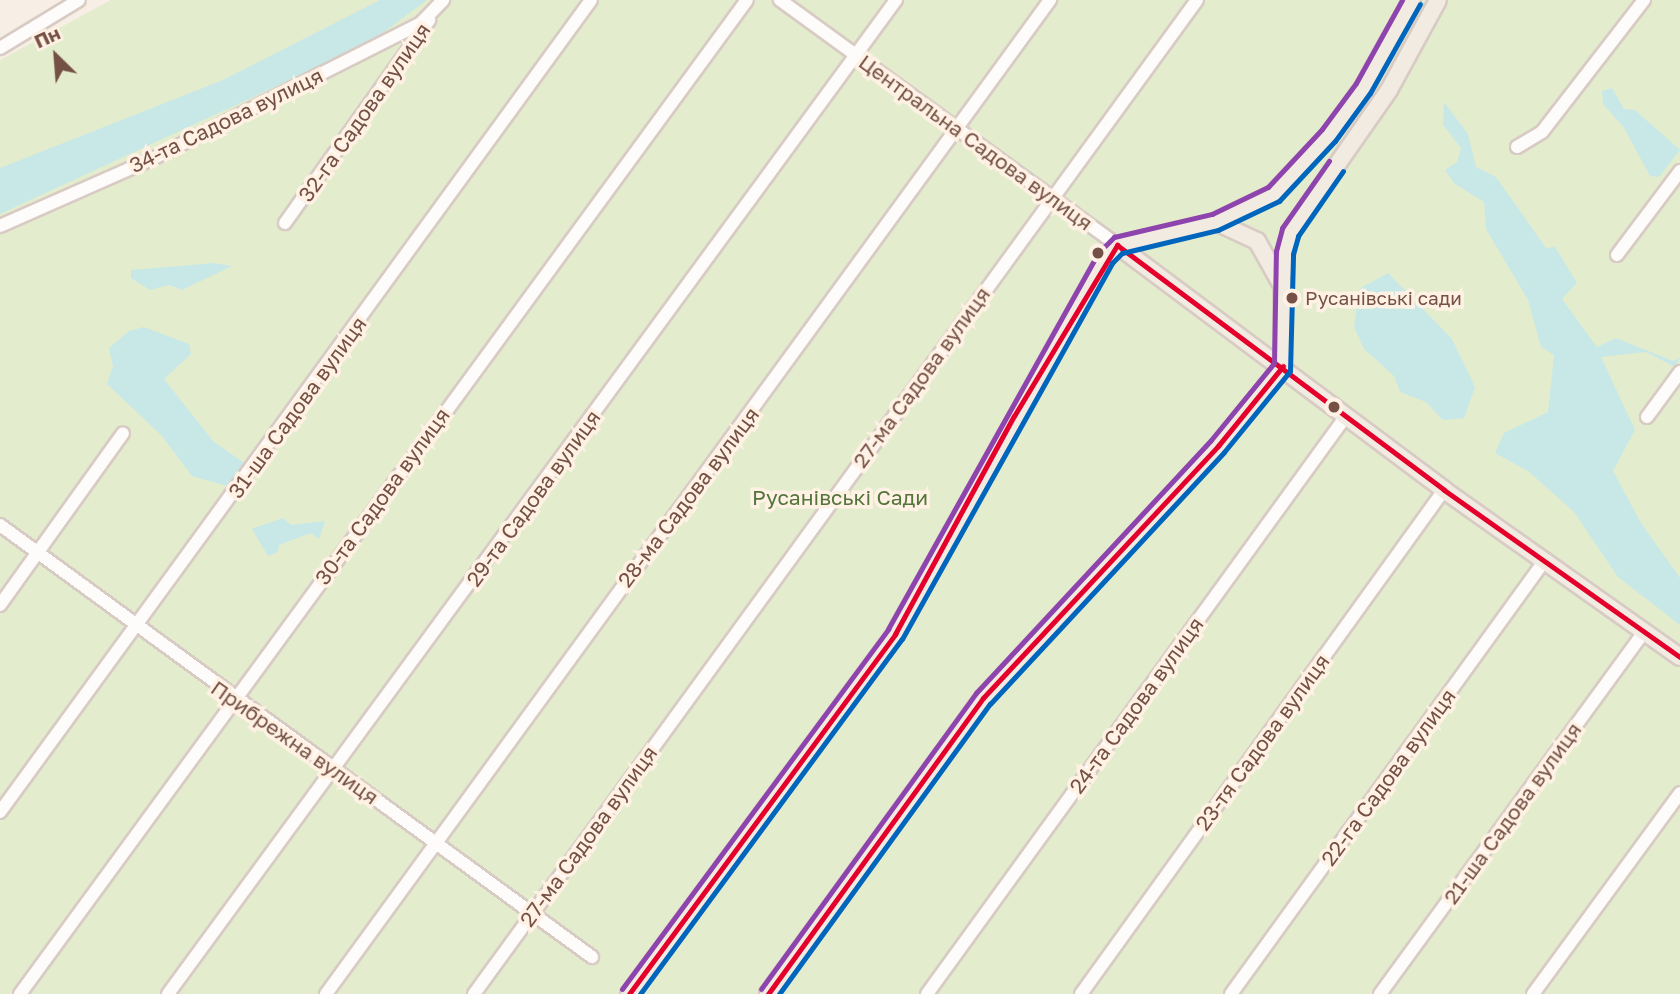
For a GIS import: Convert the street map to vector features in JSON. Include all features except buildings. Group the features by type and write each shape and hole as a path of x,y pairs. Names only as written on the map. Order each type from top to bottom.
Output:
{"main road":[{"path":"629,994 895,634 1014,416 1117,245 1215,222 1273,194 1320,145 1363,88 1412,0"},
{"path":"768,994 983,698 1209,456 1283,366 1283,287 1290,232 1389,90 1438,0"},
{"path":"1215,222 1257,241 1283,287"},
{"name":"Центральна Садова вулиця","path":"1117,245 1283,366 1444,490 1680,657"}],"street":[{"path":"0,48 79,0"},
{"name":"32-га Садова вулиця","path":"285,223 444,0"},
{"name":"34-та Садова вулиця","path":"0,226 152,159 409,29 444,0"},
{"name":"31-ша Садова вулиця","path":"0,812 591,0"},
{"name":"30-та Садова вулиця","path":"20,994 233,698 747,0"},
{"name":"Центральна Садова вулиця","path":"780,0 1117,245"},
{"name":"29-та Садова вулиця","path":"168,994 896,0"},
{"name":"28-ма Садова вулиця","path":"326,994 708,466 752,414 955,127 1050,0"},
{"name":"27-ма Садова вулиця","path":"474,994 1197,0"},
{"path":"1517,147 1542,132 1644,0"},
{"path":"1617,256 1680,171"},
{"path":"1647,417 1680,372"},
{"name":"24-та Садова вулиця","path":"927,994 1346,416"},
{"path":"0,605 39,557 123,433"},
{"name":"23-тя Садова вулиця","path":"1080,994 1444,490"},
{"name":"Прибрежна вулиця","path":"0,525 135,629 333,771 436,839 593,957"},
{"name":"22-га Садова вулиця","path":"1231,994 1545,560"},
{"name":"21-ша Садова вулиця","path":"1380,994 1644,632"},
{"path":"1533,994 1680,793"}],"green space":[{"name":"Русанівські Сади","path":"111,0 1680,0 1680,994 0,994 0,60"}],"water":[{"path":"380,0 427,0 384,32 305,73 0,214 0,168 223,80"},
{"path":"1612,88 1624,109 1635,110 1680,150 1659,177 1650,176 1624,128 1603,104 1602,91"},
{"path":"1444,102 1468,134 1476,167 1496,177 1546,248 1555,247 1577,283 1562,299 1597,347 1616,338 1673,361 1680,358 1675,367 1646,352 1601,357 1635,430 1613,471 1641,523 1680,578 1680,625 1618,577 1574,512 1528,471 1495,453 1504,433 1548,412 1554,355 1541,347 1528,300 1486,229 1484,202 1455,184 1445,170 1457,162 1461,148 1443,125"},
{"path":"214,263 232,266 182,290 169,285 150,290 131,278 131,270"},
{"path":"1388,273 1452,339 1475,387 1464,418 1443,420 1426,402 1400,392 1394,376 1364,349 1354,327 1359,289"},
{"path":"144,327 189,344 191,354 164,379 213,441 247,465 243,477 227,486 192,476 162,436 107,384 113,366 109,348 129,331"},
{"path":"283,518 291,525 325,521 319,539 311,533 279,545 278,552 268,556 252,529"}],"transit line":[{"path":"622,989 888,629 1098,253 1114,237 1212,214 1268,187 1322,129 1356,83 1402,0"},
{"path":"640,994 902,639 1112,263 1122,253 1218,230 1279,201 1335,141 1370,93 1420,4"},
{"path":"761,989 976,693 1211,440 1274,363 1276,251 1282,228 1329,161"},
{"path":"779,994 990,704 1224,452 1290,371 1293,254 1298,236 1343,171"},
{"path":"629,994 895,634 1014,416 1117,245 1444,490 1680,657"},
{"path":"768,994 983,698 1218,446 1283,366"}],"place":[{"name":"Русанівські сади","path":"1292,298"}]}
